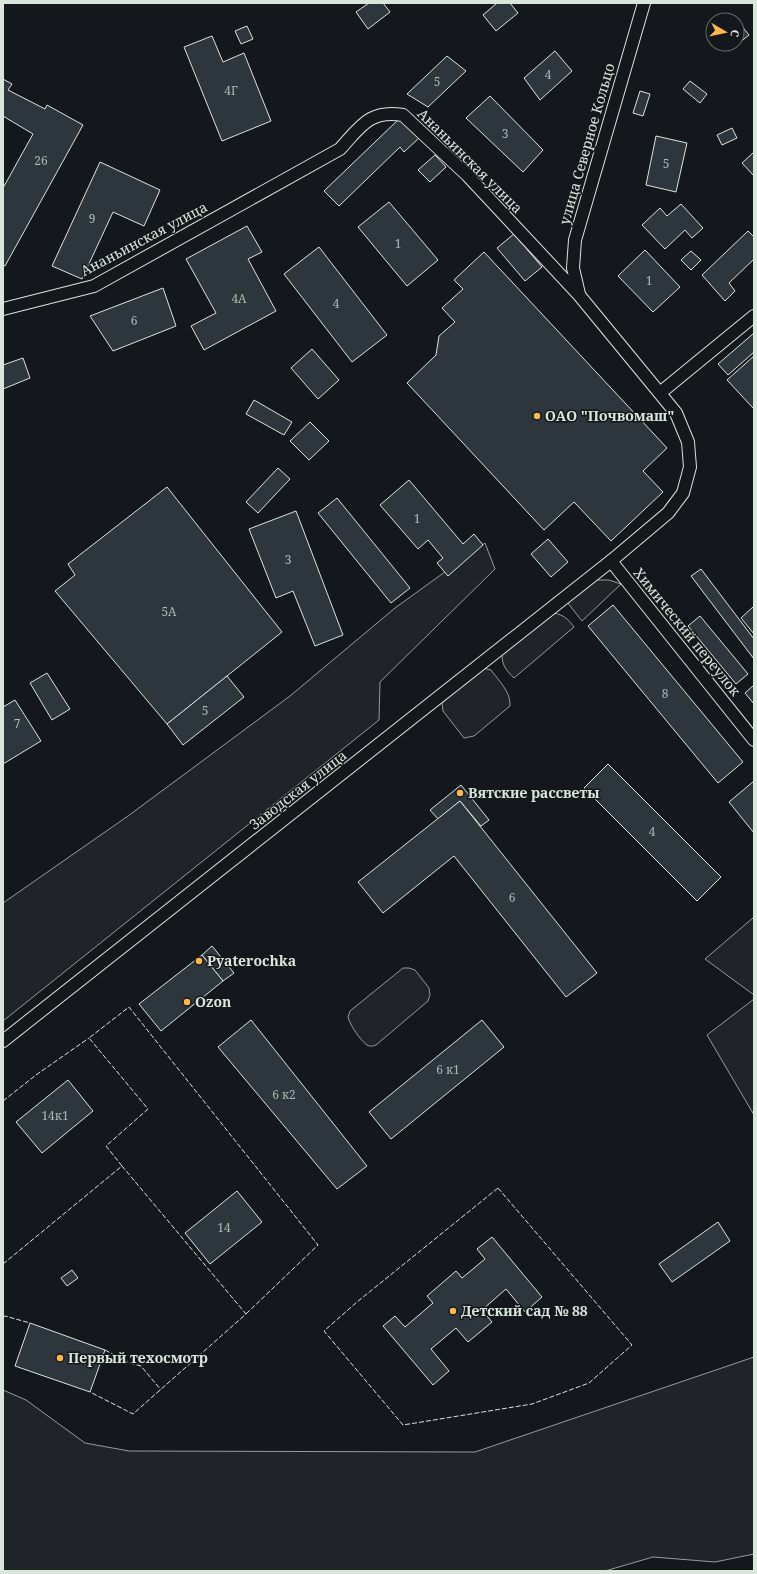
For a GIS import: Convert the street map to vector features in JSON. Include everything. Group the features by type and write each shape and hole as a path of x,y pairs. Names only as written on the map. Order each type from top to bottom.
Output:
{"street":[{"name":"улица Северное Кольцо","path":"579,295 573,268 575,240 644,3"},
{"name":"Ананьинская улица","path":"3,309 94,286 340,148 366,121 377,115 391,113 403,115 467,175 579,295 676,413 688,442 690,467 683,493 668,513 611,561"},
{"path":"660,393 754,316"},
{"name":"Химический переулок","path":"611,561 754,740"},
{"name":"Заводская улица","path":"3,1042 611,561"}],"shaded area":[{"path":"485,543 495,569 380,682 379,720 3,1021 3,903 128,816 290,696 395,608"},
{"path":"596,580 609,580 621,584 582,621 567,602"},
{"path":"554,613 566,618 574,627 514,678 505,668 502,655"},
{"path":"483,668 491,670 507,691 510,706 474,736 464,738 443,711 442,703"},
{"path":"754,917 754,995 705,959"},
{"path":"403,968 415,970 429,988 430,995 428,1001 376,1045 368,1046 358,1036 351,1024 348,1017 350,1011"},
{"path":"754,999 754,1115 707,1035"},
{"path":"754,1357 754,1554 715,1562 653,1557 605,1571 3,1571 3,1390 26,1400 85,1443 129,1451 475,1452"}],"building":[{"path":"369,3 383,3 390,12 368,29 356,12"},
{"path":"497,3 510,3 518,13 496,31 483,15"},
{"path":"247,26 253,39 241,44 235,31"},
{"path":"745,30 749,35 745,38"},
{"path":"212,36 223,62 244,53 271,121 222,141 184,47"},
{"path":"555,51 572,71 540,100 524,78"},
{"path":"447,56 466,71 428,107 407,94"},
{"path":"3,79 12,84 8,90 45,109 47,105 83,125 5,266 3,265 3,188 33,134 3,116"},
{"path":"690,81 707,94 700,103 683,89"},
{"path":"640,91 650,94 643,116 633,113"},
{"path":"490,96 543,150 523,172 466,118"},
{"path":"400,118 419,138 404,152 400,147 339,206 324,191"},
{"path":"732,128 737,138 722,145 717,135"},
{"path":"656,136 687,143 676,192 646,185"},
{"path":"754,152 754,176 742,163"},
{"path":"435,155 446,167 430,182 418,170"},
{"path":"100,162 160,190 144,226 113,212 82,279 52,266"},
{"path":"389,202 438,260 407,286 358,227"},
{"path":"681,204 703,228 692,238 685,230 665,249 642,225 660,208 667,216"},
{"path":"247,226 262,252 248,259 276,311 204,350 191,326 216,313 186,259"},
{"path":"748,231 754,237 754,259 729,283 735,291 725,301 702,275"},
{"path":"514,234 542,267 525,281 497,248"},
{"path":"319,247 387,335 352,362 284,274"},
{"path":"645,250 680,287 653,312 618,276"},
{"path":"691,251 701,260 691,270 681,260"},
{"name":"ОАО \"Почвомаш\"","path":"484,252 667,448 643,471 663,492 611,541 574,502 544,530 407,383 436,355 439,336 455,322 442,308 463,289 454,280"},
{"path":"163,288 176,326 113,351 90,316"},
{"path":"754,333 754,352 728,375 718,364"},
{"path":"312,349 339,380 318,399 291,368"},
{"path":"754,356 754,409 727,380"},
{"path":"23,358 30,378 3,389 3,365"},
{"path":"254,400 292,422 284,435 246,414"},
{"path":"310,422 329,441 309,460 290,441"},
{"path":"278,468 290,479 258,513 246,502"},
{"path":"409,480 463,544 474,534 483,545 448,576 437,563 443,558 428,540 418,549 380,505"},
{"path":"167,487 282,632 167,724 55,591 75,575 68,564"},
{"path":"337,498 410,588 391,603 318,513"},
{"path":"296,511 343,635 315,646 293,591 276,598 249,529"},
{"path":"548,539 568,562 551,577 531,554"},
{"path":"701,569 754,639 754,659 691,576"},
{"path":"613,605 743,762 718,783 588,626"},
{"path":"754,606 754,634 741,618"},
{"path":"700,616 748,674 736,684 688,626"},
{"path":"47,673 70,709 52,720 30,683"},
{"path":"227,676 244,697 183,745 167,724"},
{"path":"754,685 754,704 745,693"},
{"path":"15,700 41,741 3,764 3,707"},
{"path":"608,764 721,877 697,901 584,788"},
{"path":"754,781 754,833 729,802"},
{"path":"461,785 489,820 481,826 460,801 438,819 430,810"},
{"path":"460,801 597,973 566,997 454,856 383,913 358,882"},
{"path":"212,946 234,973 223,981 202,955"},
{"path":"202,955 223,981 161,1031 139,1004"},
{"path":"251,1020 367,1166 337,1189 218,1047"},
{"path":"482,1020 504,1047 391,1139 369,1112"},
{"path":"68,1080 93,1111 42,1153 16,1122"},
{"path":"237,1191 262,1222 210,1264 185,1233"},
{"path":"718,1222 730,1241 672,1282 659,1264"},
{"name":"Детский сад № 88","path":"492,1237 542,1297 525,1312 506,1289 482,1310 492,1322 468,1342 456,1328 431,1349 449,1371 433,1385 383,1326 395,1316 405,1327 433,1303 427,1296 456,1271 462,1278 485,1259 477,1249"},
{"path":"72,1270 78,1278 67,1286 61,1278"},
{"name":"Первый техосмотр","path":"30,1323 105,1350 90,1392 15,1366"}],"fence":[{"path":"122,1166 106,1146 148,1109 89,1038 129,1007 318,1245 246,1314"},
{"path":"3,1101 36,1075 89,1038"},
{"path":"3,1264 122,1166 246,1314 133,1414 90,1392"},
{"path":"498,1188 632,1345 589,1383 532,1404 403,1425 324,1331 357,1302 498,1188"},
{"path":"3,1317 5,1316 30,1323"},
{"path":"105,1350 130,1363 141,1366 161,1390"}],"place":[{"name":"ОАО \"Почвомаш\"","path":"537,416"},
{"name":"Вятские рассветы","path":"460,793"},
{"name":"Pyaterochka","path":"199,961"},
{"name":"Ozon","path":"187,1002"},
{"name":"Детский сад № 88","path":"453,1311"},
{"name":"Первый техосмотр","path":"60,1358"}]}
